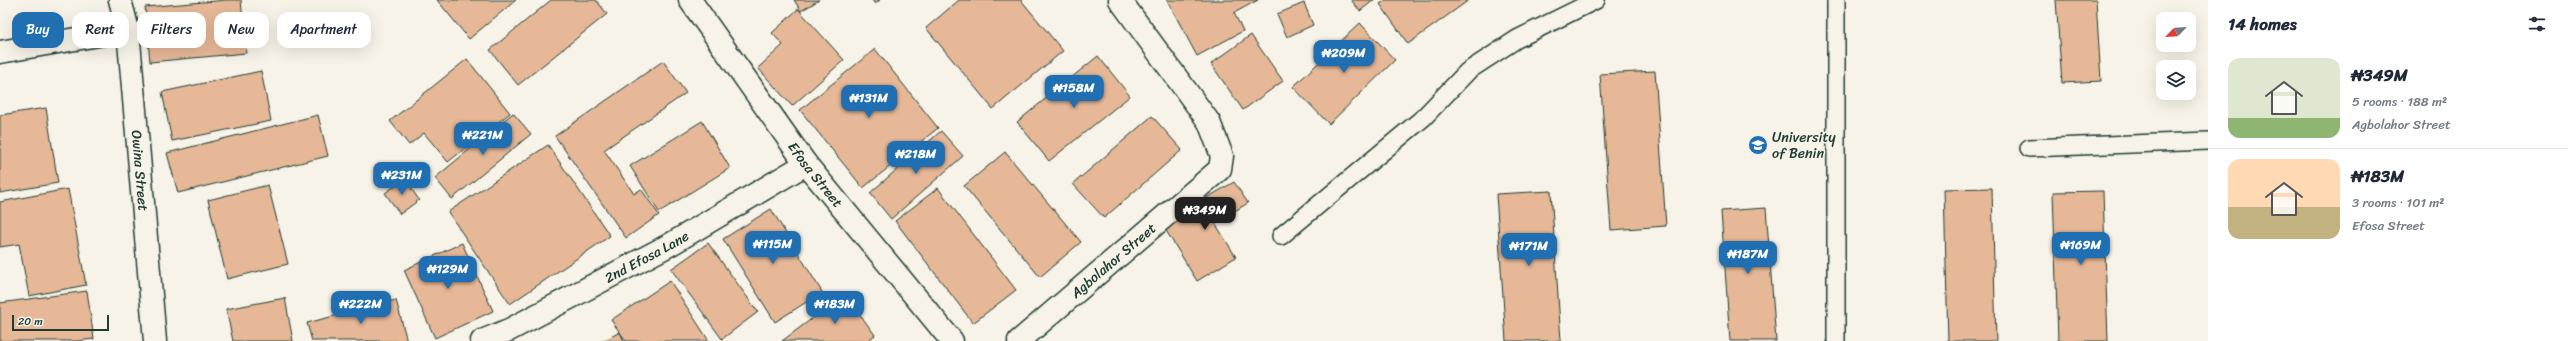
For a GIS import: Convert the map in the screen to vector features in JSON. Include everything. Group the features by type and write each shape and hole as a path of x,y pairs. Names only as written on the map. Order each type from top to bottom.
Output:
{"street":[{"name":"Owina Street","path":"120,0 123,12"},
{"name":"Efosa Street","path":"690,0 806,164 952,341"},
{"name":"Agbolahor Street","path":"1019,341 1220,168 1222,156 1209,122 1120,0"},
{"path":"0,52 72,40"},
{"name":"Owina Street","path":"129,42 155,341"},
{"name":"2nd Efosa Lane","path":"482,341 509,330 672,244 806,164"}],"lane":[{"path":"1281,236 1423,118 1468,71 1517,39 1596,0"},
{"path":"1836,0 1836,341"},
{"path":"2029,148 2208,141"}],"building":[{"path":"241,0 242,12 214,12 214,48 246,48 246,53 150,62 149,48 206,48 206,12 145,12 145,7"},
{"path":"437,0 516,0 469,39"},
{"path":"551,0 596,0 607,14 518,85 490,50"},
{"path":"794,0 819,0 801,11"},
{"path":"872,0 880,0 875,4"},
{"path":"959,0 1021,0 1063,51 993,109 926,28"},
{"path":"1167,0 1258,0 1234,13 1243,31 1197,56"},
{"path":"1351,0 1374,0 1360,11"},
{"path":"1386,0 1469,0 1408,44 1380,4"},
{"path":"2056,0 2096,0 2101,81 2062,83"},
{"path":"1304,3 1313,25 1287,37 1277,14"},
{"path":"798,9 844,60 792,106 758,68 783,45 772,33"},
{"path":"1360,23 1395,60 1329,124 1293,87"},
{"path":"1251,35 1283,81 1243,110 1211,64"},
{"path":"875,49 938,128 863,188 800,110"},
{"path":"1098,56 1130,96 1049,161 1017,122"},
{"path":"467,59 510,113 448,162 424,133 409,145 390,121"},
{"path":"663,61 686,93 604,150 634,194 641,189 659,215 626,238 555,136"},
{"path":"261,71 271,121 172,141 162,92"},
{"path":"1655,71 1666,226 1611,230 1600,74"},
{"path":"46,108 58,183 0,193 0,115"},
{"path":"513,113 531,134 452,199 435,178"},
{"path":"318,115 328,156 178,193 167,153"},
{"path":"1152,116 1182,150 1104,218 1073,184"},
{"path":"702,121 730,168 659,212 630,166"},
{"path":"941,131 963,156 891,219 870,193"},
{"path":"548,145 610,236 510,304 448,212"},
{"path":"1005,152 1081,242 1040,277 964,186"},
{"path":"405,179 419,200 400,214 385,193"},
{"path":"1234,182 1248,203 1215,223 1236,257 1197,281 1162,224"},
{"path":"268,185 288,264 227,279 208,200"},
{"path":"938,188 1016,290 973,323 895,221"},
{"path":"1992,188 1996,341 1948,341 1944,189"},
{"path":"68,189 86,285 29,296 19,244 0,247 0,202"},
{"path":"1551,191 1561,341 1506,341 1496,194"},
{"path":"2103,191 2108,341 2058,341 2053,192"},
{"path":"1766,208 1776,341 1730,341 1721,211"},
{"path":"771,209 822,292 775,322 723,239"},
{"path":"462,243 493,311 435,338 404,270"},
{"path":"708,243 758,312 722,339 671,269"},
{"path":"670,281 709,341 626,341 611,320"},
{"path":"87,291 94,339 77,341 0,341 0,303"},
{"path":"845,294 875,335 867,341 782,341"},
{"path":"285,298 293,341 233,341 226,309"},
{"path":"396,300 407,341 312,341 307,323"},
{"path":"620,332 624,341 603,341"}],"place":[{"name":"University of Benin","path":"1758,145"}]}
